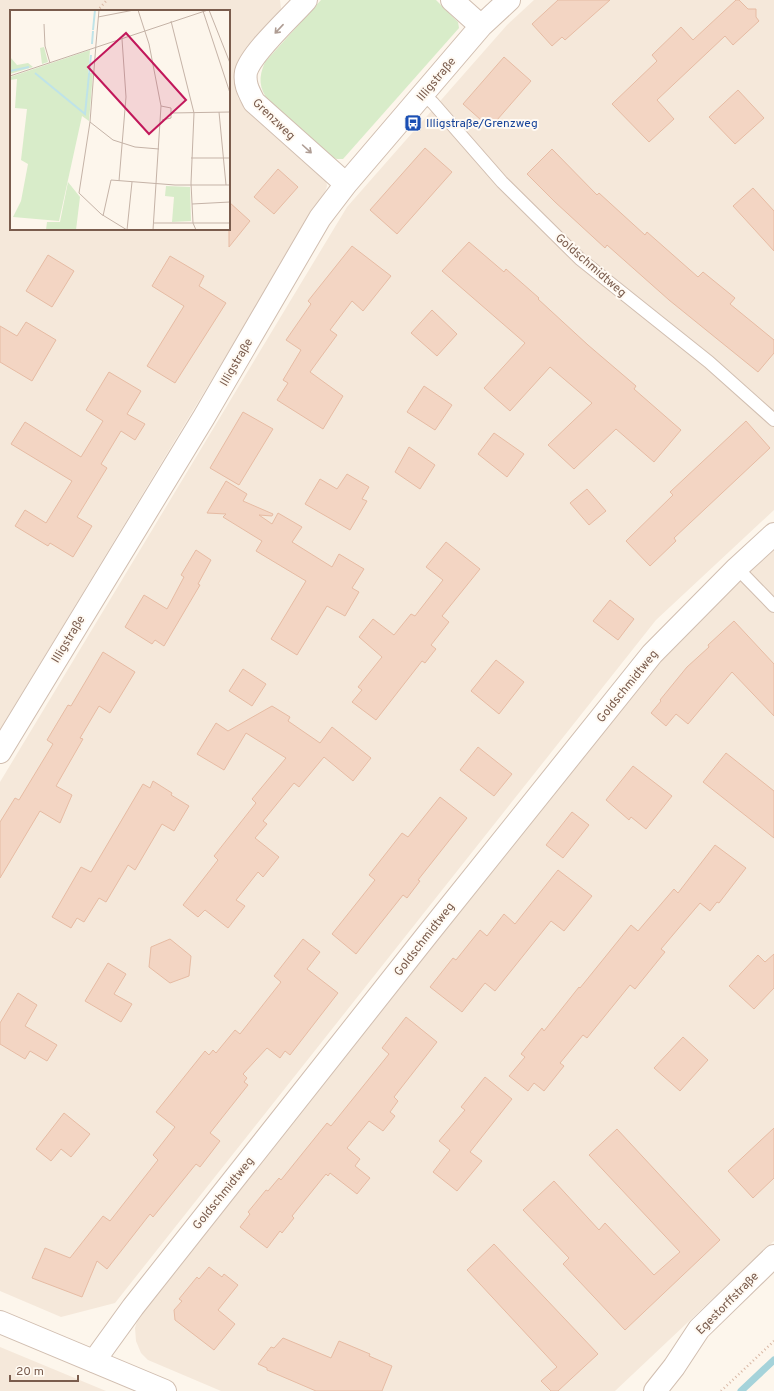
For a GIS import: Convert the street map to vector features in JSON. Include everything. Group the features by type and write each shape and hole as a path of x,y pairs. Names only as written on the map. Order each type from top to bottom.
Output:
{"street":[{"path":"452,0 481,26"},
{"name":"Illigstraße","path":"0,752 204,417 320,218 346,184 481,26 509,0"},
{"name":"Grenzweg","path":"301,2 252,59 246,73 246,88 254,102 346,184"},
{"name":"Goldschmidtweg","path":"94,1361 133,1307 427,935 652,654 737,568 774,534"},
{"name":"Egestorffstraße","path":"655,1391 674,1368 699,1329 774,1256"},
{"path":"0,1322 165,1391"}],"lane":[{"name":"Goldschmidtweg","path":"423,94 433,103 502,182 580,259 709,362 774,420"},
{"path":"737,568 774,606"}],"path":[{"path":"98,10 106,0"},
{"path":"721,1391 774,1341"}],"shaded area":[{"path":"0,0 280,0 280,13 235,77 235,86 238,98 245,108 326,180 327,186 325,192 0,730"},
{"path":"534,0 774,0 774,510 656,620 115,1303 61,1317 0,1291 0,782 347,207 507,25"},
{"path":"774,547 774,1241 615,1391 221,1391 148,1360 141,1353 136,1341 135,1328 139,1315 659,663 703,615"},
{"path":"0,1347 106,1391 0,1391"}],"green space":[{"path":"321,0 436,0 458,22 459,28 343,159 332,157 269,102 261,87 261,73 265,62"}],"building":[{"path":"558,0 610,0 565,40 562,37 552,46 532,24"},
{"path":"736,0 739,0 748,9 756,9 756,17 759,21 733,45 725,36 657,100 674,119 649,142 612,104 657,61 652,55 681,27 693,40"},
{"path":"504,57 531,81 490,128 463,104"},
{"path":"738,90 764,118 735,144 709,117"},
{"path":"425,148 452,172 397,234 370,210"},
{"path":"552,149 597,195 599,193 645,235 647,232 698,277 703,272 735,298 730,304 774,340 774,353 758,372 669,300 607,245 605,248 527,174"},
{"path":"278,169 298,187 274,214 254,197"},
{"path":"753,188 774,211 774,251 733,206"},
{"path":"230,203 250,221 229,247 230,230"},
{"path":"469,242 504,272 506,269 539,298 538,299 588,345 636,386 634,389 681,430 654,462 616,429 574,469 548,445 592,403 550,367 510,411 484,388 525,343 442,271"},
{"path":"352,246 391,276 363,311 352,301 330,330 337,335 310,372 343,396 323,429 277,400 288,383 283,380 301,350 286,340 311,304 308,301"},
{"path":"48,255 74,271 52,307 26,291"},
{"path":"170,256 204,276 199,286 226,303 175,383 147,366 184,306 152,286"},
{"path":"432,310 457,334 437,356 411,333"},
{"path":"26,322 56,340 32,381 0,362 0,326 17,336"},
{"path":"109,372 141,391 127,414 145,424 135,440 121,431 101,464 107,468 77,517 92,526 73,557 50,543 48,546 15,526 25,510 46,523 72,481 11,444 25,422 81,457 103,421 86,410"},
{"path":"424,386 452,405 435,430 407,412"},
{"path":"243,412 273,429 239,485 210,468"},
{"path":"746,421 770,448 674,538 676,541 650,566 626,541 673,495 670,492"},
{"path":"494,433 524,454 507,477 478,454"},
{"path":"409,447 435,465 420,489 395,472"},
{"path":"347,474 369,487 362,499 367,501 350,530 305,504 320,479 337,489"},
{"path":"226,481 247,494 243,501 273,514 272,516 259,515 272,524 278,513 302,527 292,542 332,567 339,554 364,569 352,588 359,592 345,616 327,606 297,655 271,639 306,581 256,551 262,541 223,517 226,514 207,513"},
{"path":"587,489 606,511 589,525 570,503"},
{"path":"446,542 480,569 442,616 449,622 431,645 436,649 425,663 422,661 376,720 352,702 362,690 358,687 382,657 359,637 373,619 394,635 411,614 415,616 443,580 426,567"},
{"path":"196,550 211,560 198,584 200,585 164,646 155,640 152,644 125,627 144,595 167,609 184,577 181,575"},
{"path":"610,600 634,619 618,640 593,621"},
{"path":"734,621 774,664 774,716 732,672 688,724 676,714 666,726 651,713 687,667"},
{"path":"103,652 135,672 110,713 99,706 80,738 83,739 56,786 72,795 60,823 40,811 0,878 0,822 15,798 19,800 53,744 47,740 68,705 71,706"},
{"path":"496,660 524,682 499,714 471,691"},
{"path":"243,669 266,684 252,706 229,691"},
{"path":"272,706 290,717 288,721 320,743 332,727 371,758 353,781 324,757 299,787 294,783 263,821 267,824 255,838 279,857 263,877 258,872 236,900 245,906 228,928 205,910 198,917 183,905 218,860 214,856 256,803 252,799 286,758 246,733 224,770 197,754 216,723 228,731"},
{"path":"478,747 512,774 494,796 460,770"},
{"path":"726,753 774,791 774,838 703,782"},
{"path":"633,766 672,796 646,829 631,817 629,820 606,800"},
{"path":"153,781 172,793 171,795 189,806 174,831 162,824 135,870 128,865 106,902 99,898 84,922 77,918 71,928 52,917 81,867 91,872 143,784 150,788"},
{"path":"440,797 467,818 418,880 420,881 407,898 403,895 356,954 332,934 375,880 369,875 402,833 408,837"},
{"path":"572,812 589,825 563,858 546,845"},
{"path":"715,845 746,868 719,903 717,902 710,911 700,903 661,949 665,952 635,989 630,985 587,1038 583,1035 560,1063 564,1066 544,1091 534,1083 528,1091 509,1076 525,1057 521,1054 542,1028 544,1031 631,925 638,931 674,889 678,893"},
{"path":"558,870 592,896 564,931 551,921 495,991 485,983 462,1012 430,987 453,958 456,960 480,930 487,936 504,914 515,924"},
{"path":"170,939 191,956 189,976 170,983 149,967 151,947"},
{"path":"303,939 320,952 307,969 338,993 290,1055 285,1051 280,1058 267,1048 243,1074 247,1078 244,1082 248,1085 210,1133 220,1141 200,1167 196,1164 153,1217 150,1214 107,1269 97,1261 82,1297 32,1278 45,1248 70,1258 103,1216 110,1221 158,1160 153,1155 175,1127 156,1112 205,1051 209,1055 213,1050 216,1053 235,1030 240,1034 281,982 274,976"},
{"path":"774,954 774,988 754,1009 729,986 758,955 765,962"},
{"path":"108,963 126,974 114,994 132,1004 121,1022 85,1001"},
{"path":"18,993 37,1005 25,1026 57,1045 47,1061 30,1051 25,1059 0,1044 0,1023"},
{"path":"406,1017 437,1042 394,1097 398,1101 390,1112 395,1116 383,1131 369,1121 347,1148 360,1159 355,1166 370,1178 357,1194 330,1173 328,1176 326,1174 292,1216 294,1218 282,1233 280,1231 267,1248 240,1227 250,1214 248,1212 266,1190 268,1191 279,1178 281,1180 327,1123 331,1126 389,1054 382,1048"},
{"path":"683,1037 708,1060 680,1091 654,1068"},
{"path":"485,1077 512,1099 470,1152 482,1161 457,1191 433,1172 450,1150 439,1141 465,1110 461,1107"},
{"path":"64,1113 90,1134 71,1157 61,1149 51,1161 36,1149"},
{"path":"774,1128 774,1178 753,1198 728,1171"},
{"path":"617,1129 720,1240 625,1330 563,1264 569,1258 523,1210 554,1181 599,1230 605,1223 654,1275 680,1252 589,1155"},
{"path":"494,1244 598,1354 558,1391 551,1391 541,1381 557,1367 467,1270"},
{"path":"209,1267 222,1277 224,1274 238,1285 218,1310 235,1324 214,1350 175,1320 174,1310 182,1301 179,1299 197,1277 199,1279"},
{"path":"283,1338 331,1358 339,1341 370,1354 369,1356 392,1366 382,1391 316,1391 267,1370 267,1368 258,1364 271,1347 274,1348"}],"waterway":[{"path":"741,1391 774,1360"}],"place":[{"name":"Illigstraße/Grenzweg","path":"413,123"}]}
